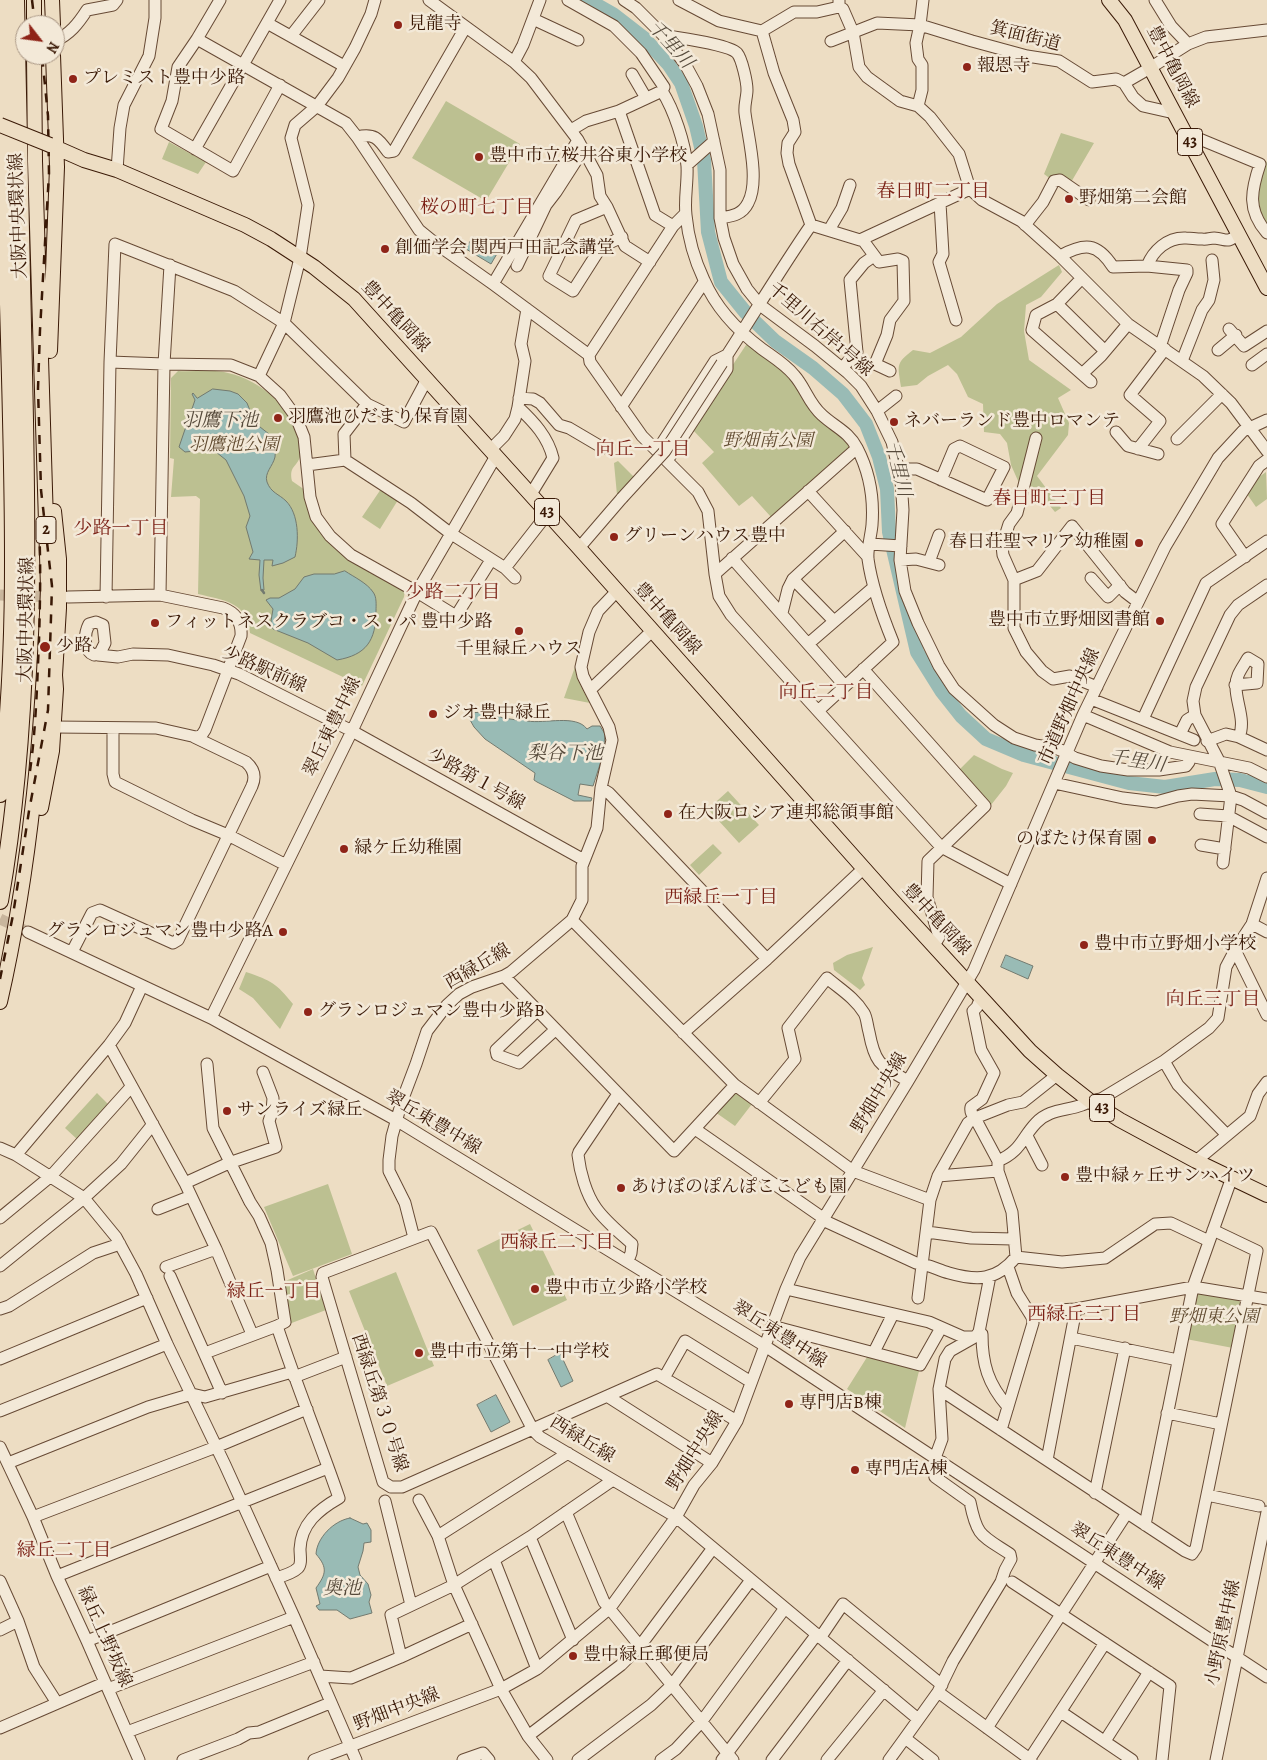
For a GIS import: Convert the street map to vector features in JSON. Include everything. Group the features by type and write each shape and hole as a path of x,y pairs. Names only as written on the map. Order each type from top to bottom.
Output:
{"highway":[{"path":"0,794 9,693 13,576 1,0"},
{"path":"0,901 8,854 20,746 26,650 27,532 16,0"}],"main road":[{"path":"34,0 34,15"},
{"path":"52,0 53,15"},
{"name":"豊中亀岡線","path":"1109,0 1125,20 1267,288"},
{"name":"大阪中央環状線","path":"0,1002 18,911 33,810 43,708 48,588 34,65"},
{"path":"43,434 50,367 56,167 53,146 53,65"},
{"name":"豊中亀岡線","path":"0,125 84,160 116,170 245,225 300,258 354,299 580,548 864,868 1030,1051 1090,1101 1141,1132 1267,1195"},
{"path":"18,911 29,877 36,845 52,751 54,726 59,559 53,490 44,462"}],"street":[{"path":"65,36 78,24 87,10 113,5 117,0"},
{"path":"116,170 124,105 149,56 155,0"},
{"path":"219,0 178,67 172,101 161,129 233,171 280,86"},
{"path":"195,149 280,0"},
{"path":"290,36 319,0"},
{"path":"259,376 284,323 300,258 308,205 291,138 295,125 317,106 338,78 371,14 375,0"},
{"path":"429,0 514,62 532,78 581,145 597,175 600,196 625,246 650,262"},
{"path":"514,62 524,45 540,0"},
{"path":"568,0 614,26 641,53 664,87 662,91 681,136 687,165 685,214 690,240 704,282 724,313 785,365 796,377 814,407 822,415 849,434 866,470 871,493 872,520 868,556 882,616 893,642 818,711"},
{"name":"千里川右岸1号線","path":"624,0 636,8 663,35 685,64 697,86 708,114 720,170 720,218 724,238 733,264 747,289 759,306 816,346 861,386 877,411 892,442 901,480 903,510 900,560 905,591 939,666 954,688 994,725 1014,738 1035,745 1055,748 1074,758 1128,770 1159,770 1186,766 1189,762"},
{"path":"679,0 719,21 762,31 794,12 817,12 839,4 854,32 859,67 868,78 900,100 918,106 936,124 959,154 970,189 982,200 1025,225 1060,256 1128,324 1203,376 1222,394 1251,428 1267,451"},
{"path":"1155,0 1171,26 1188,44"},
{"path":"918,106 922,90 922,64 918,59 916,43 922,1"},
{"path":"533,19 578,40"},
{"path":"267,23 344,66"},
{"name":"箕面街道","path":"831,41 877,23 920,25 1027,56 1059,61 1092,82 1116,80 1124,83"},
{"path":"357,137 368,134 380,140 388,152 394,151 465,28"},
{"path":"1174,113 1143,106 1133,97 1124,83 1188,44 1206,37 1267,30"},
{"path":"762,31 774,73 792,120 794,132 788,143 787,154 811,225"},
{"path":"663,35 727,48 738,54 743,66 747,88 745,110 751,152 753,192 748,205 739,214 720,218"},
{"path":"197,38 346,123 419,230 435,244 589,355"},
{"path":"632,74 646,98"},
{"path":"571,130 586,121 618,110 662,91"},
{"path":"618,110 655,214 673,226"},
{"path":"1185,133 1264,159 1253,185 1252,205 1258,223 1267,233"},
{"path":"687,165 714,141"},
{"path":"493,284 581,145"},
{"path":"517,266 546,205 556,192 581,145"},
{"path":"1025,225 1043,202 1054,181 1060,180 1089,200"},
{"path":"829,230 842,208 845,189"},
{"path":"811,225 860,240 970,189"},
{"path":"940,203 943,254 939,262 956,320"},
{"path":"607,208 576,220 549,276 573,291 601,247 622,237"},
{"path":"685,214 673,226 589,355 590,362 642,436 698,492 708,511 719,596 731,615 941,847 1011,884"},
{"path":"580,548 665,451 759,306 781,268 811,225"},
{"path":"1147,266 1158,248 1177,239 1214,238 1224,242 1239,234"},
{"path":"862,239 879,262 898,259 904,261 904,301 890,320 887,335 875,364 890,371"},
{"path":"106,597 110,362 115,244 170,264 234,291 284,323 367,404 404,422 427,379"},
{"path":"1060,256 1076,247 1091,247 1101,252 1113,267 1147,266 1186,270 1187,273 1179,290 1163,348 1130,395 1160,421 1138,449"},
{"path":"842,368 857,352 850,280 864,262 874,256"},
{"path":"1182,361 1202,310 1209,300 1214,280 1212,260"},
{"path":"160,595 164,364 170,264"},
{"path":"1082,278 1057,304 1036,315 1032,330 1091,382"},
{"path":"621,407 704,282"},
{"path":"1057,304 1105,351"},
{"name":"翠丘東豊中線","path":"211,1018 352,731 417,592 493,453 515,419 525,361 521,344 527,309"},
{"path":"1082,374 1128,324"},
{"path":"1218,350 1232,332 1244,346 1267,331"},
{"path":"1252,365 1267,354"},
{"path":"657,451 715,361 725,359"},
{"path":"667,460 727,369 725,359"},
{"path":"110,362 231,365 259,376 280,395 296,416 304,437 310,497 316,517 330,536 351,555 456,616 491,560"},
{"path":"1177,439 1222,394"},
{"path":"877,411 896,396"},
{"path":"531,494 554,458 540,429 519,403 533,399 540,403 560,425 569,428 603,448"},
{"path":"345,460 344,434 367,404"},
{"name":"市道野畑中央線","path":"967,982 1084,715 1165,547 1218,458 1243,431 1267,420"},
{"path":"1116,432 1128,446 1158,454"},
{"path":"1036,438 1017,513 1009,524 1002,546 1002,555 1014,580 1014,628 1026,652 1042,671 1053,679 1070,676 1097,687"},
{"path":"899,469 918,469 942,480 987,500 1004,467 960,446 954,448 942,480"},
{"path":"715,574 857,448"},
{"path":"307,466 345,460 411,503 450,533 505,568 516,578"},
{"path":"1244,557 1222,524 1259,466 1267,460"},
{"path":"808,492 868,556"},
{"path":"505,568 548,513"},
{"path":"1014,580 1037,571 1072,526 1125,592 1138,602"},
{"path":"782,613 788,589 793,580 845,531"},
{"path":"900,560 916,559 934,564 939,535"},
{"path":"1142,720 1206,583 1267,541"},
{"path":"870,544 901,546"},
{"path":"732,558 845,686"},
{"path":"1091,578 1108,597 1120,585"},
{"path":"793,580 834,621"},
{"path":"1223,863 1230,794 1220,763 1195,715 1193,701 1196,686 1230,615 1238,605 1267,585"},
{"path":"808,644 874,587"},
{"name":"西緑丘線","path":"617,590 598,611 592,622 582,667 583,676 612,736 601,788 597,828 581,872 582,900 572,920 516,968 504,976 466,990 454,999 434,1022 424,1037 396,1120 388,1160 390,1171 405,1204 414,1238 431,1232 533,1430 540,1437 676,1517 918,1719"},
{"path":"54,726 156,728 201,736 204,733 241,636 240,624 235,615 223,608 160,595 68,597"},
{"path":"105,643 98,655 91,654 86,648 87,630 91,623 98,622 103,625 105,643 110,651 133,654"},
{"path":"590,690 652,631"},
{"name":"少路駅前線","path":"98,655 127,656 133,654 180,657 228,670 352,731"},
{"path":"863,669 985,806 928,861 927,897 939,936 934,945"},
{"path":"1235,685 1242,729 1239,737"},
{"path":"1091,700 1194,740"},
{"path":"1084,715 1170,752 1249,768 1267,777"},
{"path":"1180,734 1187,720 1195,715"},
{"path":"113,728 113,774 115,782 192,820 228,835 286,865"},
{"name":"少路第１号線","path":"352,731 584,860"},
{"path":"1208,741 1226,734 1239,737 1267,750"},
{"path":"72,952 92,913 100,910 173,943 178,940 255,777 246,762 194,736"},
{"path":"1055,782 1123,798 1156,802 1192,794 1230,794 1267,813"},
{"path":"601,788 609,793 766,959"},
{"path":"1200,814 1228,816 1267,837"},
{"path":"1200,845 1225,849"},
{"path":"683,1032 766,959 864,868"},
{"path":"938,1176 998,1166 1020,1146 1036,1122 1056,1110 1101,1099 1164,1061 1210,1028 1218,1018 1226,967 1252,924 1267,878"},
{"path":"572,920 735,1085 853,1171 930,1200"},
{"path":"1252,924 1267,932"},
{"name":"翠丘東豊中線","path":"28,932 211,1018 396,1120 765,1346 1267,1677"},
{"path":"1235,950 1267,1015"},
{"path":"504,976 674,1152 735,1085"},
{"path":"759,1103 795,1059 788,1028 827,978 855,1000 865,1015 876,1058 885,1068 908,1081"},
{"name":"野畑中央線","path":"314,1760 501,1689 537,1668 610,1608 676,1517 694,1484 712,1463 736,1421 800,1257 967,982"},
{"path":"16,1155 109,1045 125,1022 142,986"},
{"path":"695,1129 827,1222 916,1263 950,1274 983,1279 990,1276 1008,1267 1016,1257 1012,1212 998,1166 975,1118 971,1114 971,1107 982,1099 994,1073 982,1054 978,1042 973,1011 981,998"},
{"path":"537,1011 496,1050 497,1055 519,1063 555,1030"},
{"path":"109,1045 185,1183 216,1249 252,1334"},
{"path":"1164,1061 1178,1085 1227,1135"},
{"path":"204,1353 285,1322 271,1243 213,1128 207,1064"},
{"path":"185,1183 229,1163 276,1147 269,1122 273,1098 262,1072"},
{"path":"918,1298 930,1200 938,1176 968,1123 975,1118 1008,1105 1023,1102 1057,1075"},
{"path":"1196,1161 1250,1116 1263,1096 1267,1082"},
{"path":"0,1218 51,1176 131,1087"},
{"path":"618,1094 578,1155 585,1184 594,1204 632,1244 628,1261"},
{"path":"0,1266 84,1198 121,1164 153,1124"},
{"path":"1027,1136 1042,1165"},
{"path":"0,1148 16,1155 84,1198 116,1237 147,1298 271,1566 356,1760"},
{"path":"1145,1525 1193,1287 1232,1178"},
{"path":"158,1209 191,1196"},
{"path":"1016,1257 1062,1262 1105,1258 1155,1224 1171,1224 1209,1241"},
{"path":"939,1389 1192,1554 1196,1548 1257,1251 1213,1230"},
{"path":"927,1232 971,1238 1013,1238"},
{"name":"西緑丘第３０号線","path":"414,1238 323,1273 322,1277 383,1482 391,1487 402,1487 657,1374 664,1378"},
{"path":"0,1309 9,1306 93,1253 120,1244"},
{"path":"216,1249 168,1272 222,1392"},
{"path":"1001,1430 1033,1323 1032,1316 1017,1293 1008,1267"},
{"path":"889,1760 940,1688 953,1661 1001,1582 1011,1559 1010,1554 982,1536 974,1524 970,1502 936,1477 942,1439 939,1389 945,1358 950,1351 977,1334 990,1276"},
{"path":"1032,1316 1039,1311 1076,1309 1193,1287 1267,1299"},
{"path":"786,1289 929,1322 963,1337 982,1334 982,1358 989,1380 998,1396 1008,1408"},
{"path":"0,1359 147,1298"},
{"path":"1048,1460 1076,1309"},
{"path":"874,1352 893,1314"},
{"path":"276,1578 297,1570 300,1564 300,1540 306,1524 321,1508 339,1498 308,1409 293,1375 278,1326"},
{"path":"772,1326 920,1365 940,1328"},
{"path":"1071,1338 1178,1360"},
{"path":"736,1421 664,1378 685,1341 751,1382"},
{"path":"0,1410 167,1344"},
{"path":"1096,1493 1125,1348"},
{"path":"4,1461 148,1407 192,1394 205,1397 293,1375 346,1357"},
{"path":"607,1396 712,1463"},
{"path":"33,1517 216,1447 308,1409"},
{"path":"1167,1413 1221,1424"},
{"name":"緑丘上野坂線","path":"0,1447 4,1461 33,1517 138,1760"},
{"path":"438,1536 568,1453"},
{"path":"57,1576 328,1468"},
{"path":"400,1657 391,1615 454,1585 530,1537 614,1480"},
{"path":"1207,1495 1263,1509"},
{"path":"419,1500 438,1536 454,1585 501,1689 528,1736 547,1760"},
{"path":"385,1501 411,1606"},
{"name":"小野原豊中線","path":"1216,1760 1237,1658 1263,1509"},
{"path":"566,1512 604,1602 702,1721 728,1758 843,1604 987,1728 1029,1760 1105,1643"},
{"path":"987,1728 1127,1513"},
{"path":"530,1537 573,1640"},
{"path":"528,1736 621,1665 640,1646 713,1548"},
{"path":"494,1560 537,1668"},
{"path":"87,1641 271,1566"},
{"path":"578,1760 651,1705 672,1685 751,1580"},
{"path":"0,1581 18,1621 34,1667 57,1703"},
{"path":"1012,1582 1170,1686 1162,1760"},
{"path":"661,1760 676,1749 702,1721 785,1608"},
{"path":"0,1728 57,1703 294,1617"},
{"path":"0,1630 18,1621"},
{"path":"320,1676 352,1678 472,1624"},
{"path":"772,1760 848,1660"},
{"path":"127,1732 314,1662"},
{"path":"1105,1741 1149,1672"},
{"path":"827,1760 884,1690"},
{"path":"183,1760 249,1733 259,1732 330,1702"},
{"path":"1061,1712 1132,1760"},
{"path":"905,1738 933,1760"},
{"path":"463,1760 483,1752 489,1760"}],"green space":[{"path":"446,101 520,144 486,201 412,158"},
{"path":"1061,133 1094,143 1070,184 1052,180 1044,174"},
{"path":"169,142 206,162 198,174 162,159"},
{"path":"1267,161 1267,230 1257,209 1260,175"},
{"path":"1059,265 1062,272 1041,297 1026,305 1024,331 1029,360 1071,390 1058,398 1069,423 1068,435 1037,476 1061,508 1055,512 1035,488 1023,492 1011,465 1007,443 1000,434 984,432 983,404 968,397 957,374 948,365 928,376 917,385 901,387 899,366 903,359 913,350 930,353 961,337 997,304"},
{"name":"野畑南公園","path":"749,344 777,364 850,441 849,448 771,517 752,496 739,506 702,463 714,452 691,428 746,345"},
{"name":"羽鷹池公園","path":"178,371 228,373 252,382 274,397 290,418 296,430 299,444 300,457 292,470 292,481 305,490 325,535 334,548 342,554 405,589 404,597 362,686 250,633 245,615 233,604 198,594 200,499 196,496 171,497 174,459 170,458 171,378"},
{"path":"618,461 634,477 617,495 614,463"},
{"path":"1266,472 1267,499 1256,507 1247,494 1252,482"},
{"path":"381,489 398,500 380,529 362,517"},
{"path":"576,664 582,686 590,703 564,698"},
{"path":"974,755 1013,773 1006,786 991,805 959,770"},
{"path":"728,791 759,825 739,843 708,809"},
{"path":"713,844 722,853 699,875 690,865"},
{"path":"873,947 862,978 865,985 860,990 834,970 833,963 847,955"},
{"path":"246,972 273,983 293,1004 280,1029 253,998 239,989"},
{"path":"97,1093 111,1107 79,1141 65,1128"},
{"path":"737,1093 752,1104 735,1126 715,1112 731,1094"},
{"path":"328,1184 352,1254 293,1276 264,1207"},
{"path":"530,1224 567,1300 513,1326 477,1250"},
{"path":"313,1269 326,1310 289,1324 281,1283"},
{"path":"396,1272 434,1366 387,1386 349,1291"},
{"name":"野畑東公園","path":"1199,1291 1238,1299 1241,1303 1233,1348 1186,1339 1195,1293"},
{"path":"869,1354 920,1367 905,1428 847,1389"}],"water":[{"path":"473,237 498,252 491,264 466,249"},
{"name":"羽鷹下池","path":"213,389 238,394 247,403 255,423 274,438 275,457 266,479 273,491 290,506 296,520 297,543 295,557 272,566 273,560 264,560 264,590 261,591 260,560 249,559 253,552 246,527 250,516 244,496 226,460 216,452 205,450 185,452 179,447 195,400 192,394 197,398"},
{"path":"345,571 367,586 373,592 376,599 374,631 367,645 362,650 347,658 337,660 308,643 273,629 271,621 273,609 266,600 279,598 295,589 304,577 314,574 334,574"},
{"name":"梨谷下池","path":"523,711 527,721 560,720 576,722 582,724 587,729 592,726 600,726 605,734 603,755 593,786 580,784 578,795 592,798 591,801 574,801 534,780 535,773 485,739 469,718 471,713 481,712 493,718 498,716 517,720"},
{"path":"1006,955 1033,966 1028,979 1001,967"},
{"path":"560,1353 573,1381 561,1387 548,1360"},
{"path":"496,1395 510,1422 491,1432 477,1405"},
{"name":"奥池","path":"350,1518 363,1524 367,1523 371,1530 371,1542 364,1543 358,1567 360,1575 368,1584 372,1613 350,1619 337,1610 319,1610 316,1606 320,1604 316,1588 324,1575 324,1567 316,1554 319,1542 327,1531 332,1526"}],"waterway":[{"name":"千里川","path":"588,0 613,14 644,38 669,65 681,83 696,126 704,160 708,232 721,282 746,313 775,341 813,368 843,394 866,424 879,457 887,489 889,532 917,652 942,692 961,716 986,739 1024,755 1129,783 1165,787 1215,779 1240,780 1267,787"}],"tunnel":[{"path":"0,595 56,597"},
{"path":"0,919 28,932"}],"railway":[{"path":"32,0 34,15"},
{"path":"0,979 13,915 29,811 48,710 52,586 41,490 38,389 49,173 48,116 43,65"},
{"path":"30,771 35,723 39,641 39,527"}],"place":[{"name":"見龍寺","path":"398,25"},
{"name":"報恩寺","path":"967,67"},
{"name":"プレミスト豊中少路","path":"73,79"},
{"name":"豊中市立桜井谷東小学校","path":"479,157"},
{"name":"野畑第二会館","path":"1069,199"},
{"name":"創価学会 関西戸田記念講堂","path":"385,249"},
{"name":"羽鷹池ひだまり保育園","path":"278,418"},
{"name":"ネバーランド豊中ロマンテ","path":"894,422"},
{"name":"グリーンハウス豊中","path":"614,537"},
{"name":"春日荘聖マリア幼稚園","path":"1139,543"},
{"name":"豊中市立野畑図書館","path":"1160,621"},
{"name":"フィットネスクラブコ・ス・パ 豊中少路","path":"155,623"},
{"name":"千里緑丘ハウス","path":"519,631"},
{"name":"少路","path":"45,647"},
{"name":"ジオ豊中緑丘","path":"433,714"},
{"name":"在大阪ロシア連邦総領事館","path":"668,814"},
{"name":"のばたけ保育園","path":"1152,840"},
{"name":"緑ケ丘幼稚園","path":"344,849"},
{"name":"グランロジュマン豊中少路A","path":"283,932"},
{"name":"豊中市立野畑小学校","path":"1084,945"},
{"name":"グランロジュマン豊中少路B","path":"308,1012"},
{"name":"サンライズ緑丘","path":"227,1111"},
{"name":"豊中緑ヶ丘サンハイツ","path":"1065,1177"},
{"name":"あけぼのぽんぽここども園","path":"621,1188"},
{"name":"豊中市立少路小学校","path":"535,1289"},
{"name":"豊中市立第十一中学校","path":"419,1353"},
{"name":"専門店B棟","path":"789,1404"},
{"name":"専門店A棟","path":"855,1470"},
{"name":"豊中緑丘郵便局","path":"573,1656"}],"district":[{"name":"春日町二丁目","path":"933,192"},
{"name":"桜の町七丁目","path":"477,208"},
{"name":"向丘一丁目","path":"643,450"},
{"name":"春日町三丁目","path":"1049,499"},
{"name":"少路一丁目","path":"121,529"},
{"name":"少路二丁目","path":"453,593"},
{"name":"向丘二丁目","path":"826,693"},
{"name":"西緑丘一丁目","path":"721,898"},
{"name":"向丘三丁目","path":"1213,1000"},
{"name":"西緑丘二丁目","path":"557,1243"},
{"name":"緑丘一丁目","path":"274,1292"},
{"name":"西緑丘三丁目","path":"1084,1315"},
{"name":"緑丘二丁目","path":"64,1551"}]}
